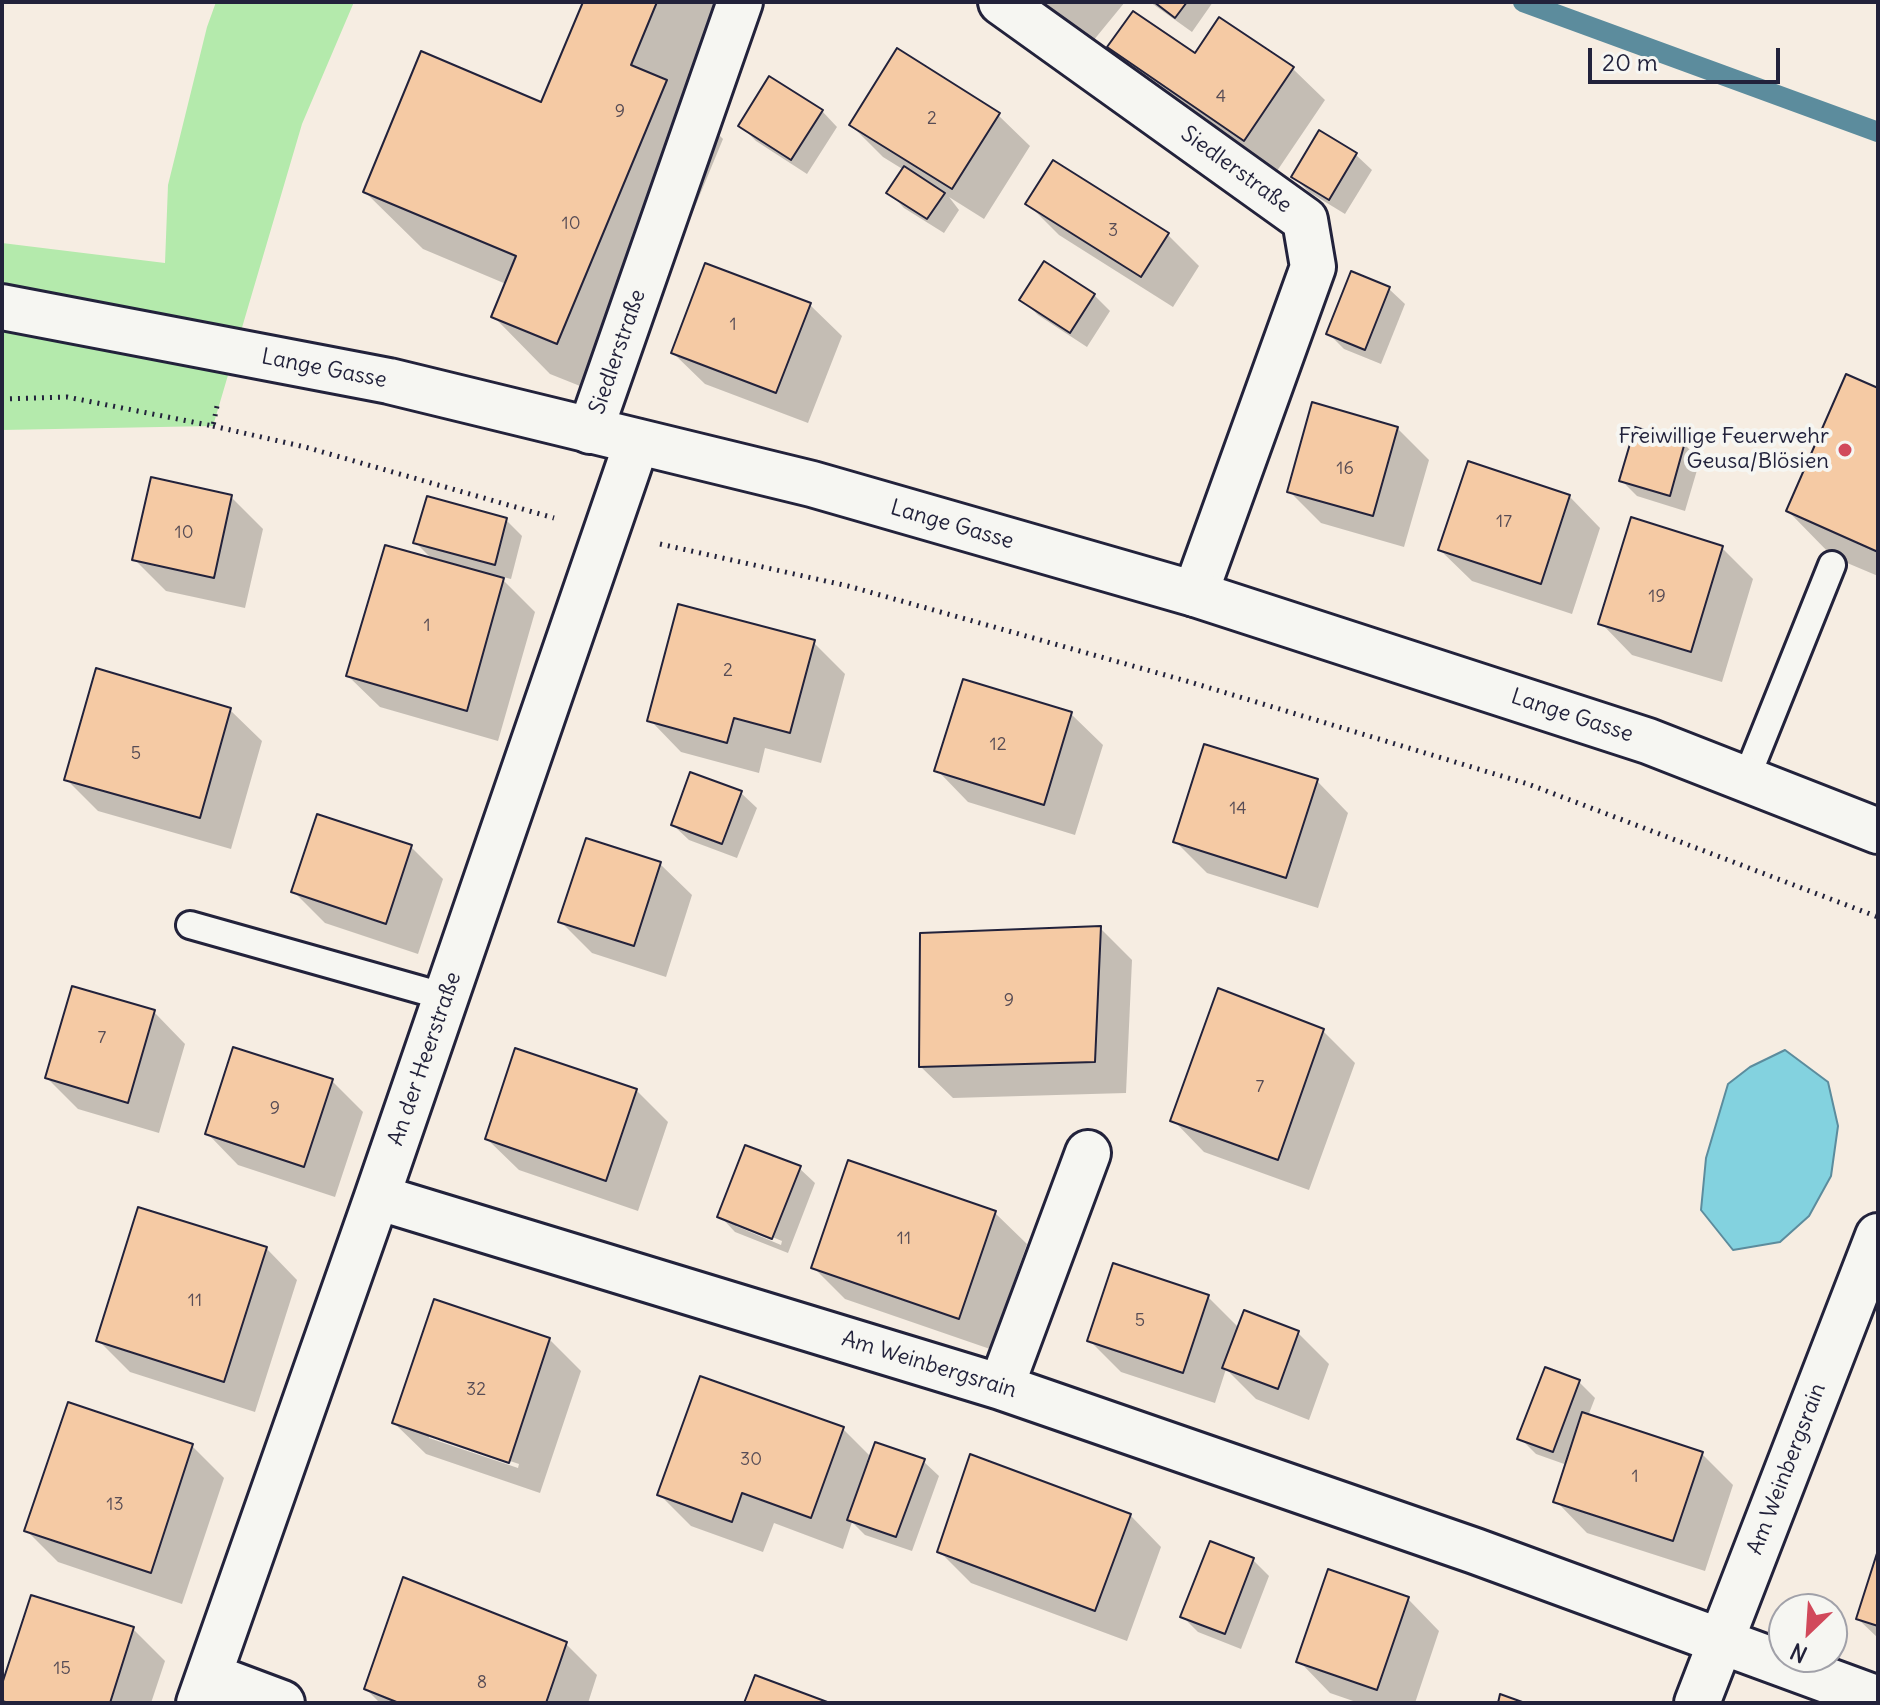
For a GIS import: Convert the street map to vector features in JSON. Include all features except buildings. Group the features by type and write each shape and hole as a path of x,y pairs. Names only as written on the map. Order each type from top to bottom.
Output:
{"street":[{"name":"Siedlerstraße","path":"590,431 740,2"},
{"name":"Siedlerstraße","path":"1001,2 1305,220 1313,267 1195,594"},
{"name":"Lange Gasse","path":"2,307 389,381 812,484 1195,594 1648,741 1878,831"},
{"name":"An der Heerstraße","path":"282,1703 204,1689 637,442"},
{"path":"1001,1387 1088,1153"},
{"name":"Am Weinbergsrain","path":"377,1197 1001,1387 1475,1551 1878,1699"},
{"name":"Am Weinbergsrain","path":"1697,1703 1878,1236"}],"lane":[{"path":"1746,779 1832,565"},
{"path":"190,925 446,997"}],"path":[{"path":"213,426 228,350"},
{"path":"2,399 67,397 213,426 305,447 605,532 848,586 1190,682 1528,784 1878,917"}],"green space":[{"path":"216,2 354,2 302,124 213,426 2,430 2,243 165,263 168,185"}],"water":[{"path":"1785,1050 1828,1082 1838,1126 1831,1176 1809,1216 1780,1242 1733,1250 1701,1210 1706,1158 1728,1084 1750,1067"}],"waterway":[{"path":"1523,2 1878,132"}],"place":[{"name":"Freiwillige Feuerwehr Geusa/Blösien","path":"1845,450"}]}
